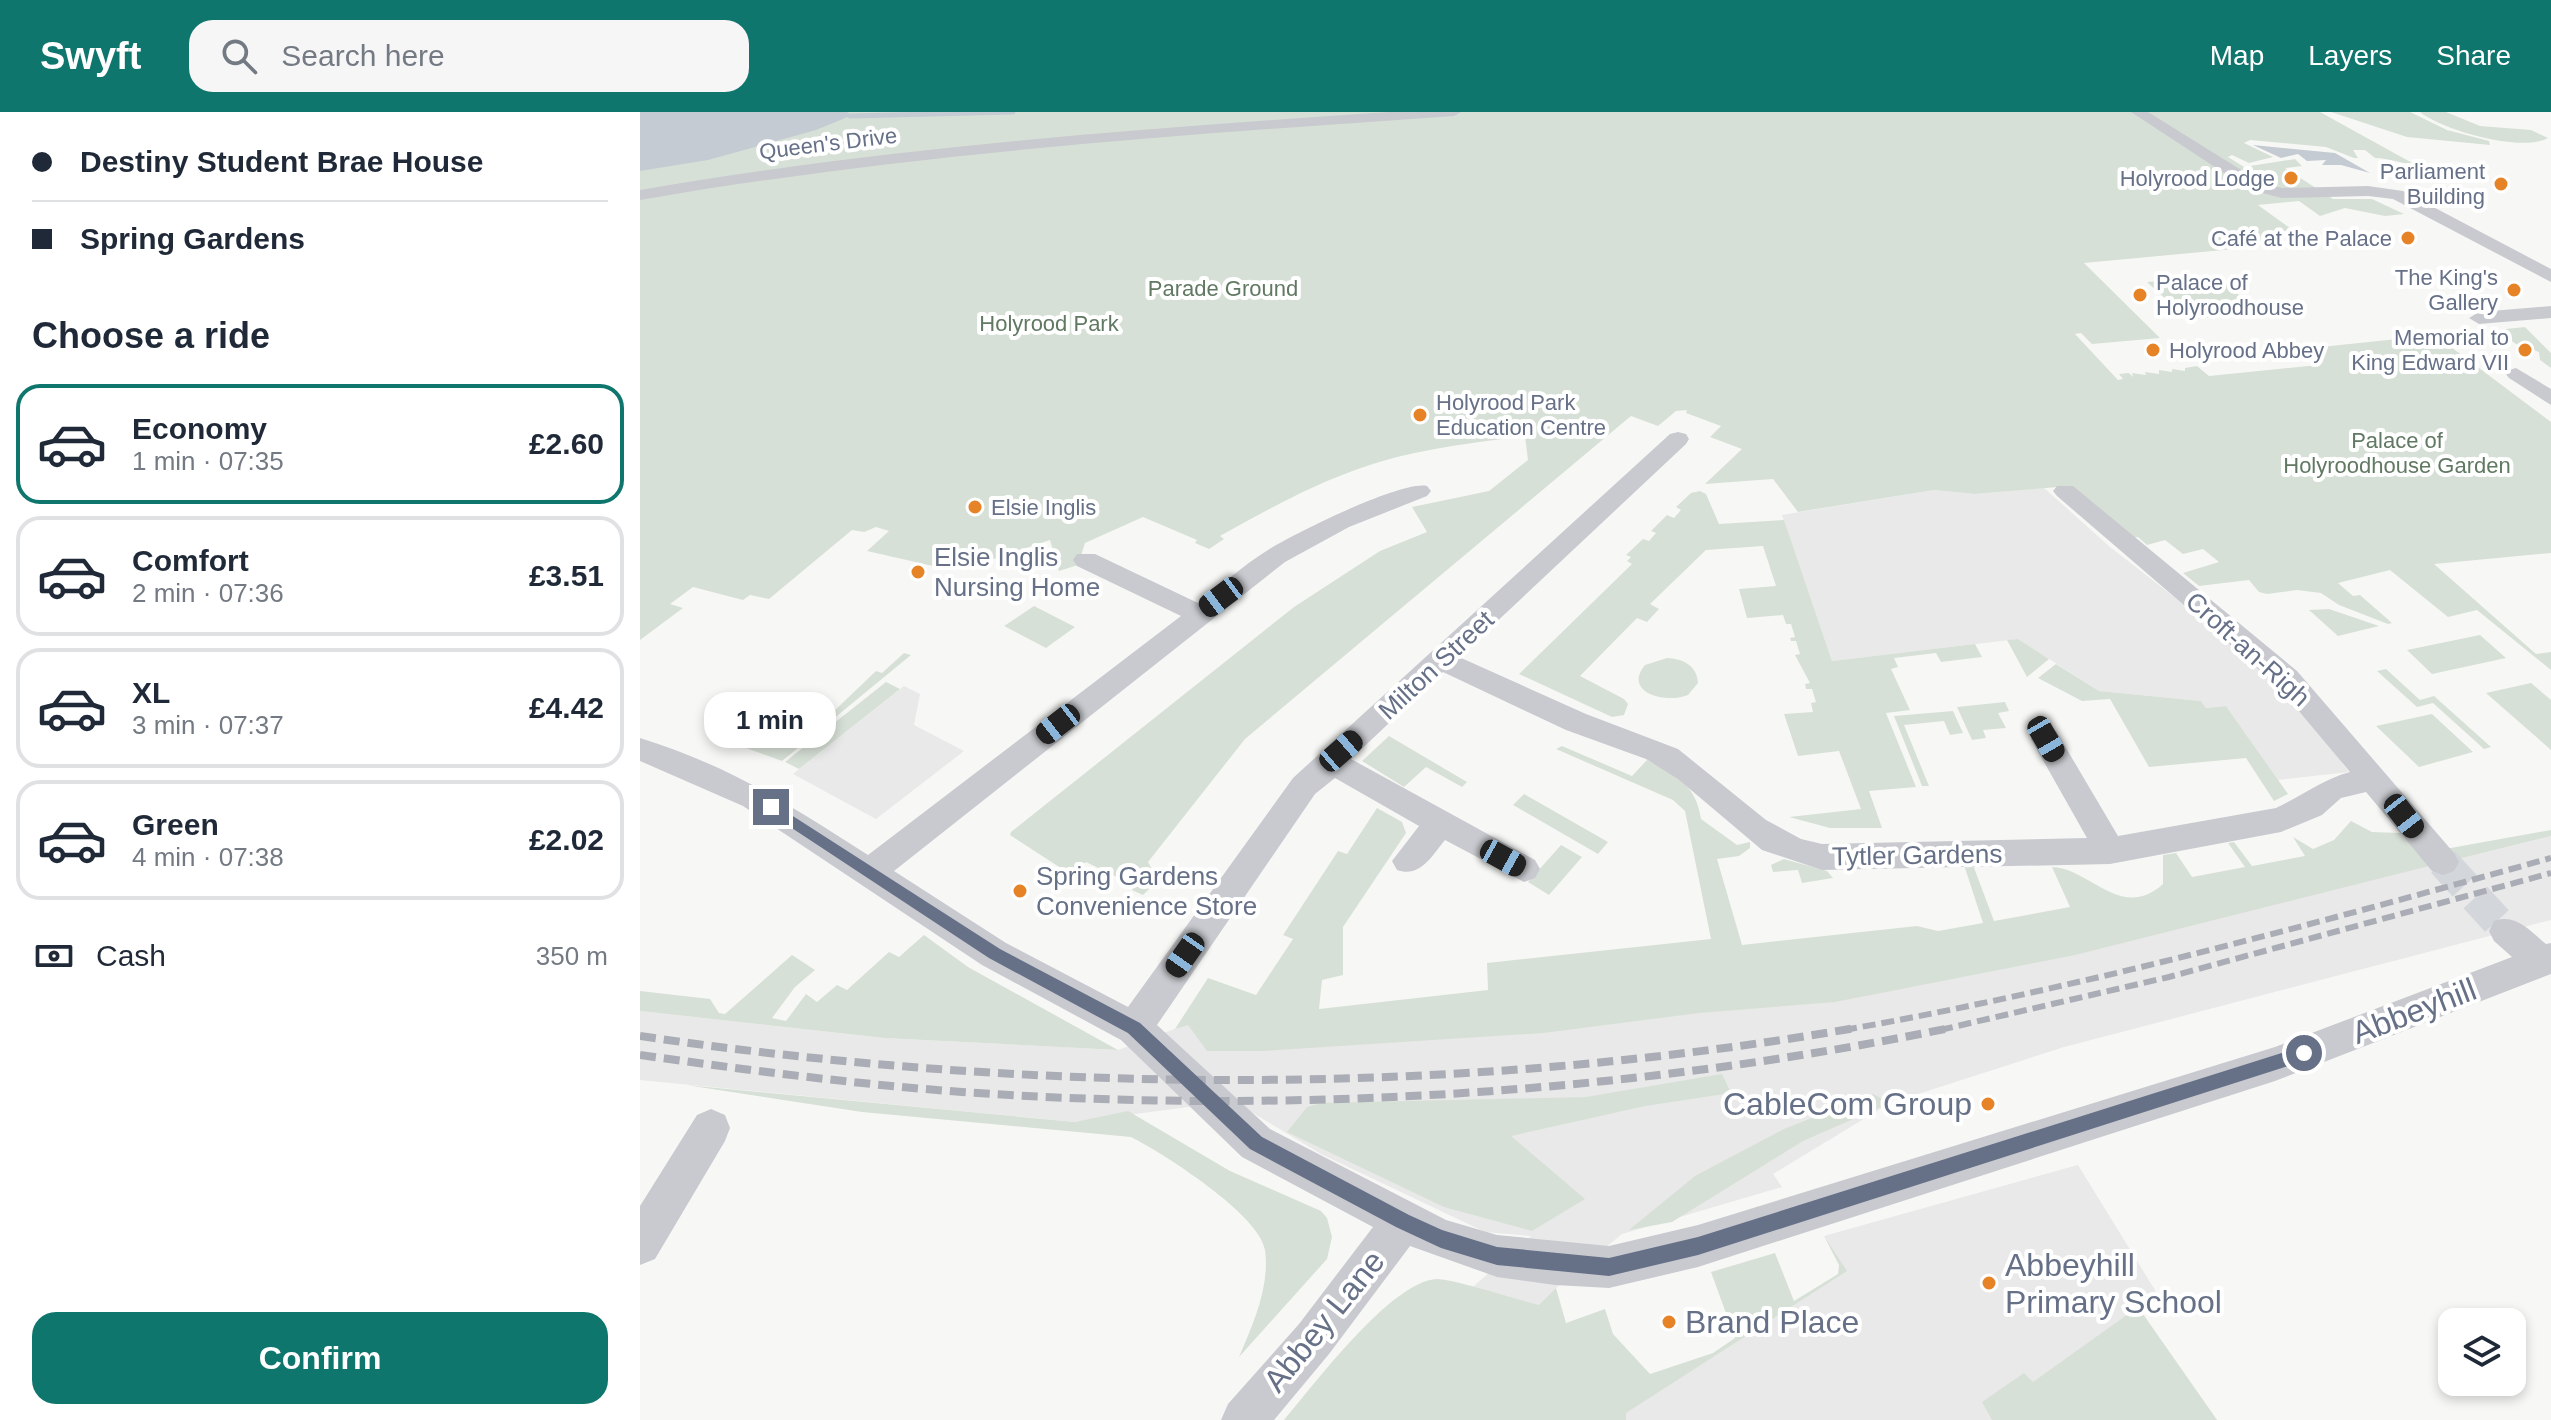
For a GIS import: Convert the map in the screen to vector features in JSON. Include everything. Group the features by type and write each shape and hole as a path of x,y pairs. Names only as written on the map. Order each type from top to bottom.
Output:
{"street":[{"name":"Queen's Drive","path":"640,195 735,177 870,159 1454,112"},
{"path":"2138,112 2251,185 2268,191 2368,191 2397,195 2551,276"},
{"path":"2479,318 2551,312"},
{"path":"2516,374 2551,399"},
{"name":"Milton Street","path":"1134,1028 1304,786 1320,770 1335,764 1341,751 1443,661 1678,439"},
{"path":"871,871 1199,614 1299,542 1354,515 1419,491"},
{"name":"Croft-an-Righ","path":"2065,491 2287,678 2443,862"},
{"path":"1086,560 1199,614"},
{"name":"Tytler Gardens","path":"1443,661 1574,721 1661,753 1694,775 1759,835 1802,853 1841,858 2110,851 2281,820 2311,806 2331,789 2374,778"},
{"path":"2046,739 2110,851"},
{"name":"Abbeyhill","path":"640,749 731,784 871,871 994,954 1134,1028 1256,1143 1441,1239 1497,1256 1609,1267 1698,1246 2275,1064 2546,960"},
{"path":"1335,764 1524,869"},
{"path":"1408,861 1441,823"},
{"path":"2506,931 2546,960"},
{"path":"640,1244 711,1128"},
{"name":"Abbey Lane","path":"1244,1420 1314,1339 1403,1221"}],"shaded area":[{"path":"640,112 848,112 850,116 816,130 708,160 640,171"},
{"path":"2253,145 2335,153 2370,173 2341,165 2322,165 2326,160 2307,161 2298,154 2281,158"},
{"path":"2044,488 2110,547 2276,676 2349,772 2278,780 2226,706 2206,708 2201,701 2099,691 2018,639 1832,661 1782,515 1934,490 1975,494"},
{"path":"904,686 920,694 914,725 964,751 876,819 793,774"},
{"path":"2551,836 2551,920 2064,1047 1890,1103 1773,1174 1782,1187 1622,1234 1556,1288 1461,1388 1321,1420 1531,1236 1485,1232 1321,1154 1233,1101 1075,1122 640,1080 640,1011 884,1038 1118,1050 1188,1024 1930,944 2454,860"},
{"name":"Abbeyhill Primary School","path":"2078,1165 2158,1295 2138,1307 2217,1420 1626,1420 1625,1413 1846,1271 1824,1236"}],"green space":[{"name":"Holyrood Park","path":"640,112 2320,112 2414,164 2375,158 2365,150 2353,150 2358,158 2354,158 2326,147 2250,140 2244,143 2273,157 2249,163 2232,155 2228,157 2244,167 2295,159 2302,166 2285,168 2333,199 2372,199 2404,214 2385,216 2345,208 2320,216 2299,201 2258,205 2302,237 2229,244 2234,249 2084,263 2160,338 2092,344 2081,333 2075,334 2118,380 2123,379 2119,374 2129,373 2133,377 2132,373 2159,374 2159,370 2185,371 2185,368 2197,366 2209,376 2318,365 2302,353 2302,349 2435,335 2551,422 2551,553 2434,564 2536,654 2551,652 2551,670 2477,610 2448,617 2390,570 2338,583 2353,596 2360,595 2392,623 2388,624 2339,605 2321,593 2297,590 2267,594 2259,592 2249,580 2199,586 2183,573 2219,562 2203,549 2183,554 2165,540 2147,545 2138,537 2132,538 2069,486 1975,494 1934,490 1798,512 1773,479 1705,484 1742,449 1710,437 1721,426 1686,413 1687,410 1676,411 1658,426 1631,416 1245,739 1148,862 1154,873 1162,876 1143,895 1132,890 1135,886 1086,862 1070,874 1010,835 1011,832 1294,607 1380,551 1427,532 1412,507 1489,491 1528,460 1525,436 1424,451 1364,467 1273,507 1220,536 1224,539 1209,549 1195,543 1197,540 1143,517 1085,543 1078,565 1059,571 1050,540 988,561 986,558 946,569 867,551 889,531 876,527 864,532 852,530 769,599 750,595 743,600 693,587 670,604 683,608 640,640"},
{"path":"2331,112 2410,112 2447,130 2489,141 2490,145 2407,137"},
{"path":"2420,112 2446,112 2480,126 2531,130 2548,138 2520,143 2482,137 2446,126"},
{"path":"2216,276 2260,312 2189,320 2147,282"},
{"path":"2525,327 2551,353 2551,368 2540,360 2539,352 2516,344 2496,330"},
{"path":"1700,491 1706,494 1719,524 1784,520 1832,661 1975,644 1982,657 1941,662 1936,653 1894,658 1898,667 1891,669 1910,710 1886,713 1916,787 1869,791 1882,828 1830,828 1789,817 1861,809 1839,751 1798,756 1784,714 1813,712 1811,703 1816,702 1812,689 1806,689 1805,684 1810,683 1795,655 1800,654 1796,641 1790,638 1795,637 1791,624 1786,624 1783,615 1747,618 1739,589 1776,586 1763,546 1706,550 1650,604 1659,609 1647,622 1637,618 1580,676 1624,699 1628,704 1624,715 1612,717 1519,674 1632,564 1627,561 1631,557 1626,555 1643,539 1649,541 1656,533 1651,531 1667,515 1674,518 1681,510 1676,507 1691,493"},
{"path":"1034,606 1075,627 1046,648 1004,626"},
{"path":"2329,609 2379,626 2338,636 2309,610"},
{"path":"2480,635 2506,658 2432,674 2407,650"},
{"path":"2018,639 2049,659 2027,677 2007,640"},
{"path":"904,653 911,655 782,761 746,748 778,722 811,733 876,671 882,673"},
{"path":"1667,658 1684,662 1695,672 1698,683 1688,695 1659,697 1650,694 1639,683 1639,675 1645,665"},
{"path":"2056,664 2099,691 2201,701 2206,708 2226,706 2288,794 2274,801 2246,758 2149,767 2110,699 2082,701 2038,678"},
{"path":"2386,669 2420,700 2434,696 2491,747 2484,749 2433,703 2417,707 2377,671"},
{"path":"886,682 900,689 799,769 785,762"},
{"path":"2531,683 2551,700 2551,750 2486,693"},
{"path":"2005,702 2009,711 1998,713 2006,728 1983,730 1986,738 1972,740 1957,707"},
{"path":"1953,711 1963,733 1950,735 1944,721 1904,725 1929,786 1922,786 1894,716"},
{"path":"2432,714 2473,752 2419,767 2376,726"},
{"path":"1389,736 1467,782 1462,787 1426,767 1404,787 1362,761"},
{"path":"1562,746 1632,776 1647,760 1683,782 1695,797 1701,819 1737,845 1750,842 1750,848 1739,856 1717,859 1742,945 1917,926 1938,931 1983,923 1964,865 1973,865 1994,921 2070,907 2052,867 2079,875 2119,896 2133,898 2148,894 2163,884 2163,855 2176,853 2192,877 2245,867 2228,843 2234,842 2252,866 2305,856 2293,837 2313,849 2334,840 2351,821 2372,832 2400,833 2429,866 2075,955 1835,1002 1699,1013 1543,1033 1263,1051 1207,1051 1188,1025 1175,1029 1208,978 1256,995 1293,939 1283,935 1338,851 1347,854 1377,808 1402,822 1406,833 1343,927 1343,975 1322,980 1319,1009 1488,990 1487,963 1711,939 1685,811 1673,800 1556,749"},
{"path":"1524,794 1608,842 1598,854 1513,805"},
{"path":"2551,830 2551,836 2454,860 2445,849"},
{"path":"1561,845 1582,857 1549,895 1528,882"},
{"path":"1784,859 1827,871 1833,878 1802,883 1798,870 1773,872 1771,865"},
{"path":"924,935 968,967 1118,1050 884,1038 640,1011 640,991 710,999 719,1013 725,1014 792,955 815,970 795,987 772,1018 786,1021 806,994 817,1002 837,985 847,990 889,952 899,957"},
{"path":"1722,1074 1731,1093 1645,1106 1511,1136 1585,1199 1532,1231 1444,1207 1287,1132 1307,1107 1322,1103 1586,1097"},
{"path":"686,1085 1075,1122 1128,1111 1230,1171 1321,1211 1327,1218 1332,1237 1327,1259 1239,1357 1259,1305 1265,1278 1265,1250 1259,1236 1229,1203 1208,1186 1131,1137 862,1112"},
{"path":"1873,1094 1890,1103 1803,1141 1672,1222 1629,1230 1695,1176 1784,1129"},
{"path":"1824,1236 1847,1271 1626,1413 1626,1420 1284,1420 1354,1337 1376,1315 1418,1284 1446,1280 1539,1305 1556,1288 1566,1323 1605,1309 1613,1334 1650,1374 1713,1353 1735,1338 1711,1272 1775,1253 1794,1301 1838,1274 1839,1265"},
{"path":"2138,1307 2217,1420 1992,1420 1982,1402 2024,1373 2033,1382"}],"waterway":[{"path":"850,116 1013,112"}],"tunnel":[{"path":"2443,862 2506,931"}],"railway":[{"path":"1852,1028 2111,974 2551,858"},
{"path":"1942,1029 2169,977 2551,873"},
{"path":"640,1036 790,1055 942,1069 1095,1078 1248,1080 1401,1076 1553,1067 1705,1051 1852,1028"},
{"path":"1844,1030 1852,1028"},
{"path":"1942,1029 1950,1028"},
{"path":"640,1055 801,1076 962,1092 1085,1099 1333,1099 1458,1093 1706,1069 1829,1051 1942,1029"}],"place":[{"name":"Holyrood Lodge","path":"2291,178"},
{"name":"Parliament Building","path":"2501,184"},
{"name":"Café at the Palace","path":"2408,238"},
{"name":"The King's Gallery","path":"2514,290"},
{"name":"Palace of Holyroodhouse","path":"2140,295"},
{"name":"Holyrood Abbey","path":"2153,350"},
{"name":"Memorial to King Edward VII","path":"2525,350"},
{"name":"Holyrood Park Education Centre","path":"1420,415"},
{"name":"Elsie Inglis","path":"975,507"},
{"name":"Elsie Inglis Nursing Home","path":"918,572"},
{"name":"Spring Gardens Convenience Store","path":"1020,891"},
{"name":"CableCom Group","path":"1988,1104"},
{"name":"Abbeyhill Primary School","path":"1989,1283"},
{"name":"Brand Place","path":"1669,1322"}],"route":[{"path":"771,807 994,954 1134,1028 1163,1052 1221,1114 1256,1143 1441,1239 1497,1256 1609,1267 1637,1262 1698,1246 2304,1053"}],"park label":[{"name":"Parade Ground","path":"1223,288"},
{"name":"Palace of Holyroodhouse Garden","path":"2397,452"}]}
